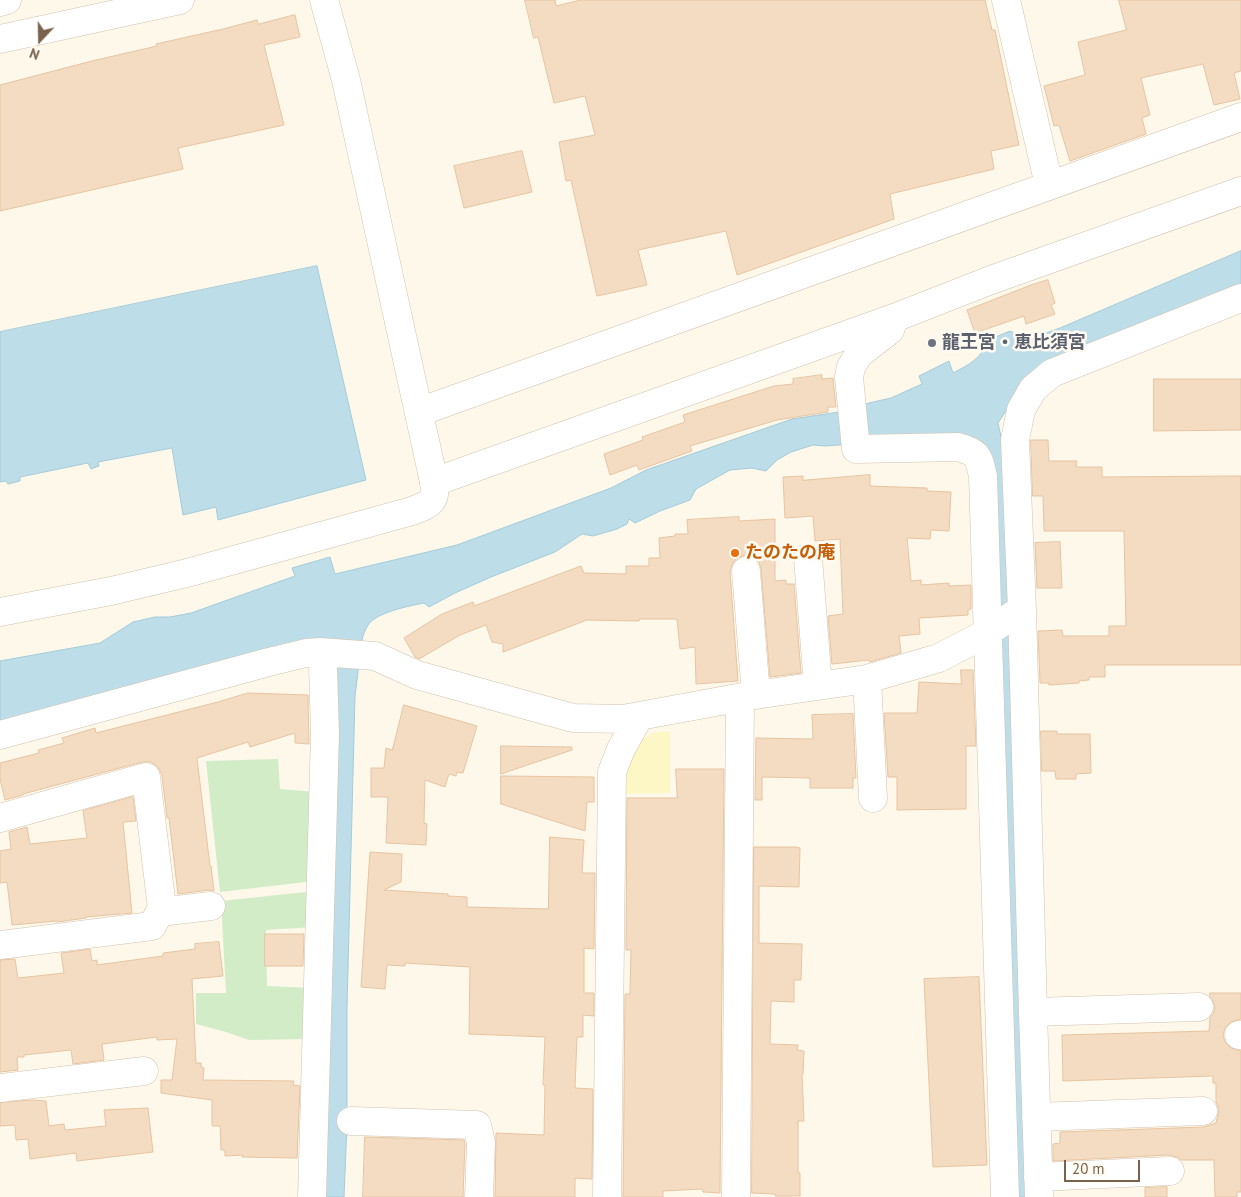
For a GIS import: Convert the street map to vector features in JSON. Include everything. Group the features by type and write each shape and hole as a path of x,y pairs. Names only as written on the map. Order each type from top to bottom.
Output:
{"street":[{"path":"0,2 7,0"},
{"path":"0,39 180,0"},
{"path":"0,612 111,591 187,573 412,510 428,504 436,493 346,80 324,0"},
{"path":"1006,0 1049,185"},
{"path":"419,412 1241,117"},
{"path":"434,482 894,318 991,280 1241,190"},
{"path":"1005,1197 1004,621 1015,440 1021,410 1033,389 1052,373 1241,298"},
{"path":"894,318 890,330 859,354 851,367 849,376 856,449 958,447 972,451 979,459 983,476 1004,621 1033,1012 1039,1187 1170,1171"},
{"path":"808,558 818,686"},
{"path":"736,1197 748,697 746,571"},
{"path":"0,735 269,662 306,653 323,652 375,656 417,675 573,718 623,719 867,679 939,658 1004,621"},
{"path":"312,1197 325,734 323,652"},
{"path":"867,679 873,798"},
{"path":"607,1197 612,772 621,749 639,717"},
{"path":"0,818 146,777 162,908 152,926 0,945"},
{"path":"160,912 211,906"},
{"path":"1033,1012 1198,1007"},
{"path":"0,1088 144,1071"},
{"path":"1036,1117 1203,1111"},
{"path":"351,1121 477,1125 482,1143 479,1197"}],"green space":[{"path":"278,759 280,789 316,792 314,881 220,892 206,761"},
{"path":"315,891 314,927 266,930 267,986 311,988 309,1039 249,1040 196,1024 196,993 226,993 221,901"}],"sand":[{"path":"670,731 670,793 619,794 633,747 652,733"}],"water":[{"path":"1241,251 1241,285 1017,394 998,423 1004,450 1029,1197 1011,1197 985,456 881,442 825,446 813,445 791,452 777,460 766,471 752,468 730,470 696,489 690,500 635,523 629,519 627,524 617,529 593,536 582,534 555,552 491,577 429,607 424,603 410,606 394,610 372,620 364,632 362,640 355,696 344,1197 322,1197 327,643 0,727 0,661 100,643 133,622 155,617 170,617 191,613 295,576 292,568 330,557 335,574 457,545 611,488 646,470 792,419 846,411 891,398 922,384 919,376 949,361 953,373 965,367 982,352 988,340 1010,331 1022,337 1035,337"},
{"path":"317,266 366,480 218,520 216,507 183,515 172,448 98,462 99,466 91,469 88,463 20,477 20,481 8,484 6,481 0,482 0,332"}],"building":[{"path":"525,0 555,0 556,6 581,0 985,0 992,30 995,30 1019,145 991,151 994,169 890,194 894,219 737,275 726,231 638,250 647,285 597,296 571,180 566,181 559,142 595,135 585,96 554,103 538,37 534,38"},
{"path":"1119,0 1241,0 1241,71 1234,73 1240,99 1214,105 1203,64 1141,78 1150,115 1142,118 1146,134 1070,161 1059,125 1054,126 1044,86 1085,75 1078,42 1126,30"},
{"path":"295,15 300,37 264,45 284,125 178,148 183,169 0,211 0,85 257,20 258,24"},
{"path":"522,151 532,192 464,208 454,166"},
{"path":"1048,280 1055,303 1051,305 1055,314 1026,324 1024,316 975,333 967,310"},
{"path":"822,375 822,379 833,378 836,407 828,407 828,412 777,420 690,446 692,451 639,470 637,465 610,475 604,454 643,440 642,437 685,422 683,415 774,386 793,384 793,379"},
{"path":"1154,379 1241,379 1241,430 1154,431"},
{"path":"1031,440 1048,440 1049,461 1077,461 1076,467 1102,467 1102,477 1241,476 1241,665 1105,665 1105,677 1089,677 1089,680 1079,681 1079,683 1049,685 1049,683 1040,683 1038,631 1062,630 1063,636 1109,636 1109,626 1126,626 1124,531 1044,531 1043,496 1033,496"},
{"path":"870,475 870,486 927,488 927,491 951,492 949,531 931,530 930,539 907,538 911,581 921,580 921,585 949,583 949,586 971,585 971,609 968,610 968,615 919,618 920,634 899,636 901,653 870,662 869,660 832,664 828,616 843,614 840,539 815,541 813,516 785,518 783,477 803,476 803,480"},
{"path":"739,517 739,521 775,519 775,581 786,580 786,584 794,584 801,673 770,677 761,569 759,562 753,557 745,555 737,558 732,564 730,572 738,681 696,684 695,647 680,649 677,619 639,619 639,621 587,620 503,652 503,644 492,642 486,625 460,635 419,659 415,657 404,638 442,614 473,602 474,606 581,566 584,573 626,574 626,566 649,566 649,558 660,558 659,538 675,536 675,534 688,534 687,520"},
{"path":"1060,542 1062,588 1037,588 1035,543"},
{"path":"961,670 973,670 976,746 966,746 966,809 897,810 897,777 888,777 884,713 917,713 919,682 961,684"},
{"path":"248,693 308,695 309,744 295,743 295,733 250,747 248,742 197,758 214,891 178,894 162,775 158,767 151,762 142,762 5,800 0,779 0,763 39,753 38,750 64,743 62,738 95,728 96,733"},
{"path":"404,705 477,726 463,773 457,772 456,776 449,774 445,787 425,780 424,823 427,824 426,845 386,843 388,797 371,797 371,768 384,768 386,748 392,750"},
{"path":"853,714 856,778 853,778 853,788 810,788 810,778 762,777 762,800 755,800 756,738 813,739 812,715"},
{"path":"1041,731 1057,731 1057,734 1090,734 1091,773 1076,774 1076,779 1056,779 1055,771 1042,771"},
{"path":"501,746 572,747 572,750 501,774"},
{"path":"676,769 724,769 720,1193 703,1192 702,1189 663,1191 663,1197 623,1197 625,994 630,994 631,950 626,950 627,798 677,798"},
{"path":"501,776 594,777 594,802 587,802 585,831 501,804"},
{"path":"133,797 136,821 123,822 132,913 12,925 7,882 0,883 0,851 11,849 9,832 27,827 30,844 87,838 83,811"},
{"path":"550,837 584,840 582,873 595,873 594,949 584,948 584,993 594,993 594,1016 583,1015 583,1037 577,1037 575,1088 593,1089 592,1179 575,1178 575,1197 495,1197 496,1133 544,1135 545,1085 543,1085 545,1037 469,1034 470,967 405,963 405,966 387,965 385,989 361,987 370,852 402,854 401,882 384,890 467,897 467,907 548,909"},
{"path":"754,847 800,848 799,887 759,886 759,943 802,944 801,980 794,980 794,1002 771,1001 770,1044 798,1045 797,1050 804,1051 802,1074 804,1121 798,1121 800,1196 775,1196 775,1194 752,1193"},
{"path":"265,934 304,934 303,966 265,966"},
{"path":"219,942 223,976 192,979 196,1063 201,1063 201,1067 204,1068 203,1080 294,1081 293,1085 300,1086 297,1158 225,1156 225,1150 221,1150 220,1126 212,1126 212,1100 161,1093 161,1080 172,1080 177,1039 157,1040 157,1037 102,1044 104,1060 73,1064 71,1050 24,1055 24,1057 17,1057 18,1070 0,1072 0,960 15,959 18,978 64,973 61,953 90,949 92,961 97,960 97,965 163,956 163,953 195,949 195,944"},
{"path":"979,977 987,1165 933,1167 924,979"},
{"path":"1210,993 1241,993 1241,1019 1231,1022 1225,1028 1223,1035 1225,1042 1231,1048 1241,1051 1241,1192 1237,1192 1237,1197 1215,1197 1214,1160 1181,1160 1169,1155 1053,1161 1053,1144 1060,1143 1060,1132 1204,1127 1216,1123 1219,1110 1216,1102 1216,1083 1213,1083 1213,1076 1063,1081 1062,1035 1209,1031 1210,1018 1215,1007"},
{"path":"32,1100 46,1101 49,1126 64,1124 65,1130 106,1126 104,1110 148,1108 153,1152 77,1161 76,1153 30,1159 28,1139 16,1140 15,1125 0,1126 0,1103"},
{"path":"365,1137 464,1140 463,1197 363,1197"},
{"path":"1167,1187 1167,1197 1145,1197 1145,1188"}],"place":[{"name":"龍王宮・恵比須宮","path":"932,343"},
{"name":"たのたの庵","path":"735,553"}]}
